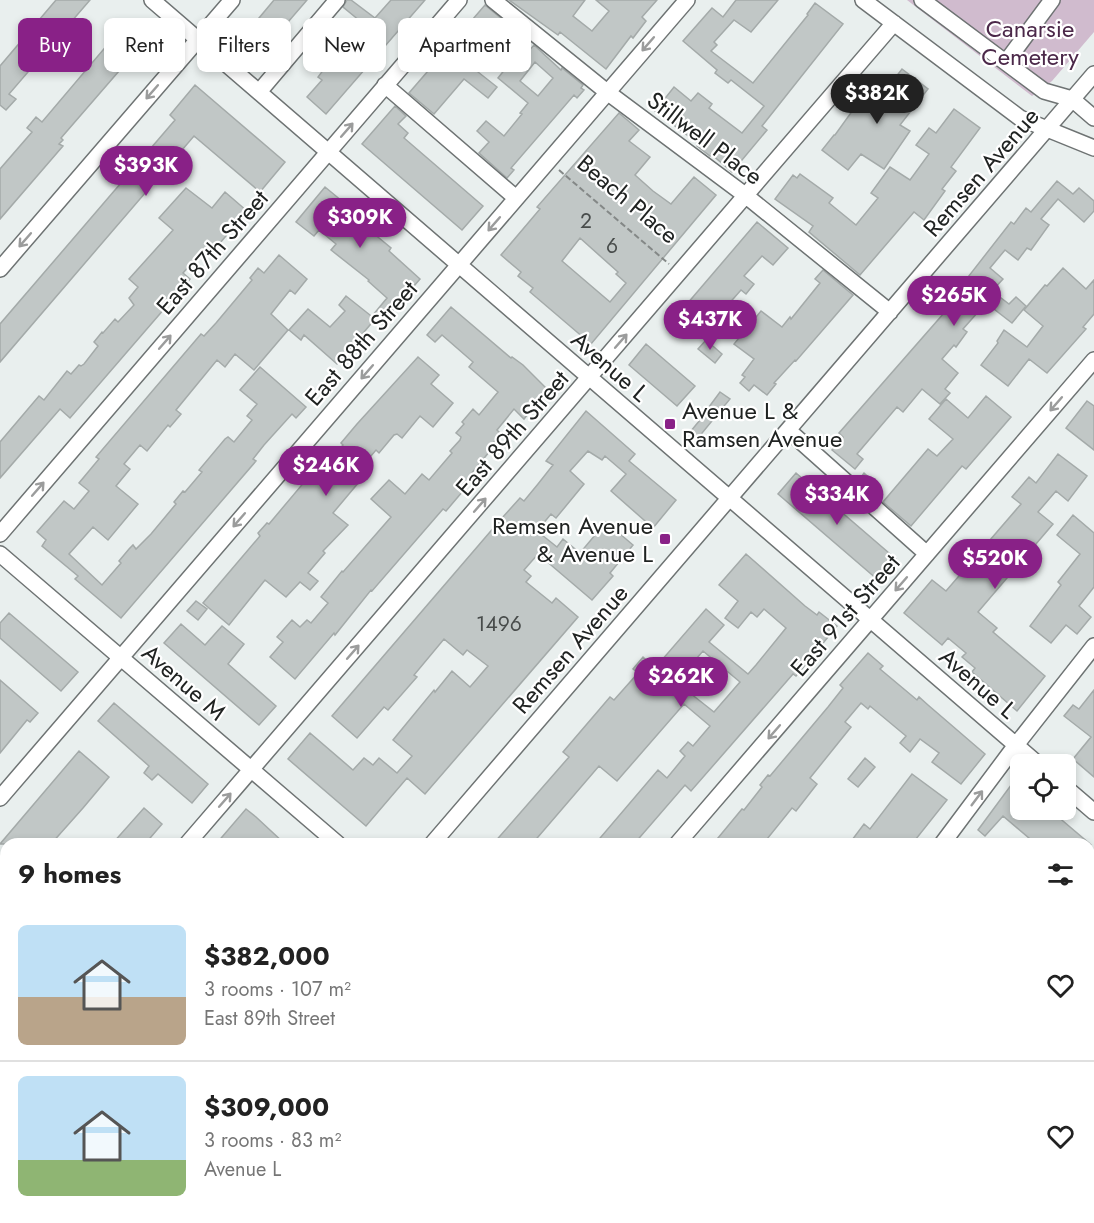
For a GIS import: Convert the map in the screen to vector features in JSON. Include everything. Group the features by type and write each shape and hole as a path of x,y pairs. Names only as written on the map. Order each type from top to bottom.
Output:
{"street":[{"name":"Avenue L","path":"152,0 197,38"},
{"path":"216,18 232,0"},
{"path":"259,92 338,0"},
{"name":"East 87th Street","path":"0,534 459,0"},
{"name":"Stillwell Place","path":"493,0 607,92 745,195 890,312"},
{"name":"East 88th Street","path":"0,798 687,0"},
{"path":"863,0 1020,118 1094,148"},
{"path":"922,0 1044,91 1072,99 1094,118"},
{"path":"1006,62 1052,0"},
{"name":"East 89th Street","path":"192,838 894,23"},
{"path":"0,269 197,40"},
{"name":"Avenue L","path":"236,72 458,266 1026,754"},
{"name":"Remsen Avenue","path":"437,838 1094,74"},
{"path":"386,85 516,198"},
{"name":"East 91st Street","path":"682,838 1094,360"},
{"path":"788,430 927,554"},
{"name":"Avenue M","path":"0,554 331,838"},
{"path":"946,838 1094,646"},
{"path":"1076,796 1094,812"}],"path":[{"name":"Beach Place","path":"548,160 680,272"}],"green space":[{"name":"Canarsie Cemetery","path":"907,0 1094,0 1094,32 1052,81 1032,96"}],"building":[{"path":"56,0 90,0 74,18 41,18"},
{"path":"274,0 307,0 291,19 259,18"},
{"path":"347,0 351,0 375,18 356,18 343,7"},
{"path":"391,0 425,0 409,18 398,18 398,31 386,45 386,18 375,18"},
{"path":"509,0 585,0 573,16 592,31 609,11 596,0 657,0 642,17 646,21 633,38 631,36 606,69 560,32 558,35"},
{"path":"736,0 778,0 751,32 734,20 714,42 717,45 711,51 753,83 808,15 815,3 843,24 762,126 767,130 732,172 655,111 674,87 691,101 698,93 712,104 709,108 742,133 764,106 731,80 728,83 715,73 717,70 683,41 712,8 723,17"},
{"path":"485,5 501,18 474,18"},
{"path":"18,45 18,72 28,72 9,94 16,99 6,110 0,105 0,66"},
{"path":"534,45 561,70 562,68 583,85 581,88 584,90 577,98 574,95 511,168 514,170 507,178 479,153 489,142 477,131 486,121 504,136 528,103 498,78 503,72 527,72 520,81 538,96 553,78 535,62 531,67 531,48"},
{"path":"104,49 104,72 118,72 61,138 63,140 59,144 63,146 0,219 0,169 32,132 27,128 36,117 42,122 84,72 92,72 92,63"},
{"path":"902,69 928,89 900,125 910,131 884,169 861,154 848,170 822,150 863,96 874,105"},
{"path":"322,72 362,72 326,114 307,97 322,80 318,77"},
{"path":"427,72 478,72 497,87 488,98 464,79 434,114 409,93"},
{"path":"195,85 285,162 260,192 194,136 0,362 0,324 175,120 170,115"},
{"path":"395,106 406,116 398,124 408,133 404,138 483,206 462,230 362,144"},
{"path":"954,109 980,128 951,167 956,171 942,189 945,191 924,220 914,212 860,275 809,232 813,226 775,199 793,175 797,178 800,174 833,198 829,203 856,225 878,198 871,193 890,167 910,180 929,154 916,145 929,128 936,133"},
{"path":"619,113 639,130 629,141 650,157 635,175 653,191 671,204 694,177 716,195 591,344 530,292 533,288 518,276 521,272 501,255 540,209 537,207","holes":["580,238 618,272 616,274 626,283 610,302 562,261"]},
{"path":"1057,181 1073,194 1079,188 1094,201 1094,211 1084,222 1058,199 1041,219 1049,225 1031,250 1027,248 1018,260 1005,250 990,268 1003,279 992,291 1009,304 1016,297 1026,306 1012,323 986,303 963,329 967,332 956,347 954,345 942,359 958,373 945,389 950,393 940,404 922,389 903,412 897,407 857,454 863,459 855,469 832,450 843,437 839,433 965,289 961,286 1011,222 1014,224 1026,208 1031,212"},
{"path":"325,187 376,229 373,233 391,248 389,251 420,279 382,323 373,315 387,298 369,280 331,250 336,244 319,230 314,236 296,222"},
{"path":"186,188 212,208 225,192 247,211 209,256 203,250 183,273 190,279 70,418 60,409 0,478 0,442 39,396 44,400 67,371 71,374 79,365 84,364 98,346 94,342 102,332 115,319 118,322 134,305 129,298 138,287 129,279 173,230 159,218"},
{"path":"757,222 788,248 773,265 762,256 744,276 754,284 746,294 741,290 726,307 714,322 720,326 712,336 681,311"},
{"path":"279,255 307,279 295,294 290,290 271,314 288,330 254,370 235,354 225,367 217,360 176,410 181,414 170,427 168,425 147,451 140,445 124,464 130,469 116,486 138,504 108,540 93,527 69,554 102,585 121,563 119,561 129,549 133,545 136,549 151,534 176,504 174,502 183,491 185,492 202,472 199,470 225,439 228,437 234,442 252,420 247,416 257,404 240,390 260,367 306,407 296,418 292,414 264,445 253,459 256,461 121,618 75,579 78,576 42,546 46,540 37,532 64,501 74,509 89,491 79,483 99,459 96,457 201,334 204,336 216,323 252,280 250,278 258,268 264,273"},
{"path":"1063,268 1086,289 1094,280 1094,314 1083,327 1086,329 1047,373 1029,359 1008,386 981,365 998,343 1004,330 1027,347 1043,326 1024,310"},
{"path":"823,270 853,295 774,383 776,384 767,395 754,385 749,391 740,383 745,377 742,375 754,359 734,344 761,311 782,327 820,283 815,279"},
{"path":"346,296 375,319 337,364 304,335 301,340 289,330 308,309 330,327 345,311 339,305"},
{"path":"451,307 511,358 523,365 547,389 524,419 514,409 497,430 501,434 488,449 490,451 470,475 474,478 446,511 443,509 295,679 270,657 283,642 277,637 292,620 300,627 307,620 311,623 328,603 321,597 391,517 371,499 389,480 405,494 422,474 429,480 460,440 461,437 456,433 464,424 462,422 473,409 479,415 498,392 469,367 473,362 442,335 435,342 427,335"},
{"path":"706,340 722,354 715,363 698,349"},
{"path":"646,344 695,386 677,406 629,365"},
{"path":"418,357 439,375 431,384 453,403 433,427 420,416 402,438 397,434 394,435 379,453 376,450 353,477 359,482 333,513 348,525 323,551 325,553 308,573 318,581 310,590 300,582 286,597 265,580 229,625 203,603 260,536 258,533 267,523 269,524 311,474 314,477 343,445 341,443 357,424"},
{"path":"720,392 730,399 698,438 690,432 700,420 698,418"},
{"path":"986,396 1011,417 966,469 962,466 911,526 883,502 928,449 937,456 953,439 929,419 946,399 968,418"},
{"path":"1087,401 1094,406 1094,450 1066,428"},
{"path":"586,411 635,454 629,461 676,500 653,528 611,491 626,474 605,456 602,460 588,451 570,471 584,484 556,518 551,514 537,531 557,547 563,539 580,553 606,522 633,545 610,573 613,576 592,600 538,554 524,570 531,576 526,582 552,603 556,598 578,617 425,794 407,778 366,826 288,759 310,733 353,770 364,758 373,765 379,758 397,773 412,756 393,740 434,690 435,692 452,671 470,687 488,666 467,650 463,655 444,639 414,675 417,677 388,710 384,707 357,738 332,716 502,518 520,498 524,501 553,465 546,461"},
{"path":"1058,454 1087,476 1068,501 1056,491 1038,512 1053,524 978,612 997,628 993,632 1045,676 1017,711 972,672 975,668 962,657 966,653 948,638 942,645 904,613 932,580 946,591 1021,504 1012,497 1029,477 1036,483"},
{"path":"796,473 896,559 878,580 778,494"},
{"path":"864,473 874,482 869,489 859,480"},
{"path":"1073,515 1094,533 1094,587 1079,606 1091,617 1077,634 1066,625 1051,643 1030,626 1061,585 1058,582 1080,554 1057,535"},
{"path":"746,554 805,606 817,615 819,612 837,626 796,676 793,674 691,791 685,785 639,838 600,838 658,770 667,778 685,756 680,751 688,742 693,746 710,726 684,704 617,781 599,766 537,838 498,838 569,757 563,752 610,697 614,700 638,673 633,669 643,657 655,668 706,609 724,625 709,642 748,674 786,628 764,609 757,617 751,612 738,628 725,618 738,601 719,585","holes":["703,651 740,682 714,712 676,682"]},
{"path":"196,601 207,609 198,620 187,611"},
{"path":"9,613 78,672 61,691 0,638 0,623"},
{"path":"181,624 205,645 222,626 244,644 228,664 276,706 259,725 164,643"},
{"path":"868,653 883,666 880,669 917,700 919,697 985,754 961,784 932,762 939,753 920,739 910,752 900,743 906,736 870,706 868,709 861,703 845,722 851,727 810,778 817,784 796,811 792,808 768,838 718,838 742,809 744,810 762,787 760,785 768,775 770,776 828,707 843,688 840,685"},
{"path":"0,680 38,713 30,722 27,720 0,753"},
{"path":"1094,690 1094,777 1076,762 1076,755 1091,737 1064,716 1073,705 1079,709"},
{"path":"114,703 208,784 192,803 158,774 152,780 144,773 149,766 98,721"},
{"path":"79,751 109,777 56,838 5,838"},
{"path":"865,758 875,767 858,787 848,779"},
{"path":"912,774 947,800 917,838 854,838 864,824 870,829"},
{"path":"1010,787 1010,820 1062,820 1083,838 1029,838 1003,816 985,836 978,830"},
{"path":"144,808 162,824 150,838 117,838"},
{"path":"246,809 279,838 221,838"}],"place":[{"name":"Avenue L & Ramsen Avenue","path":"670,424"},
{"name":"Remsen Avenue & Avenue L","path":"665,539"}]}
